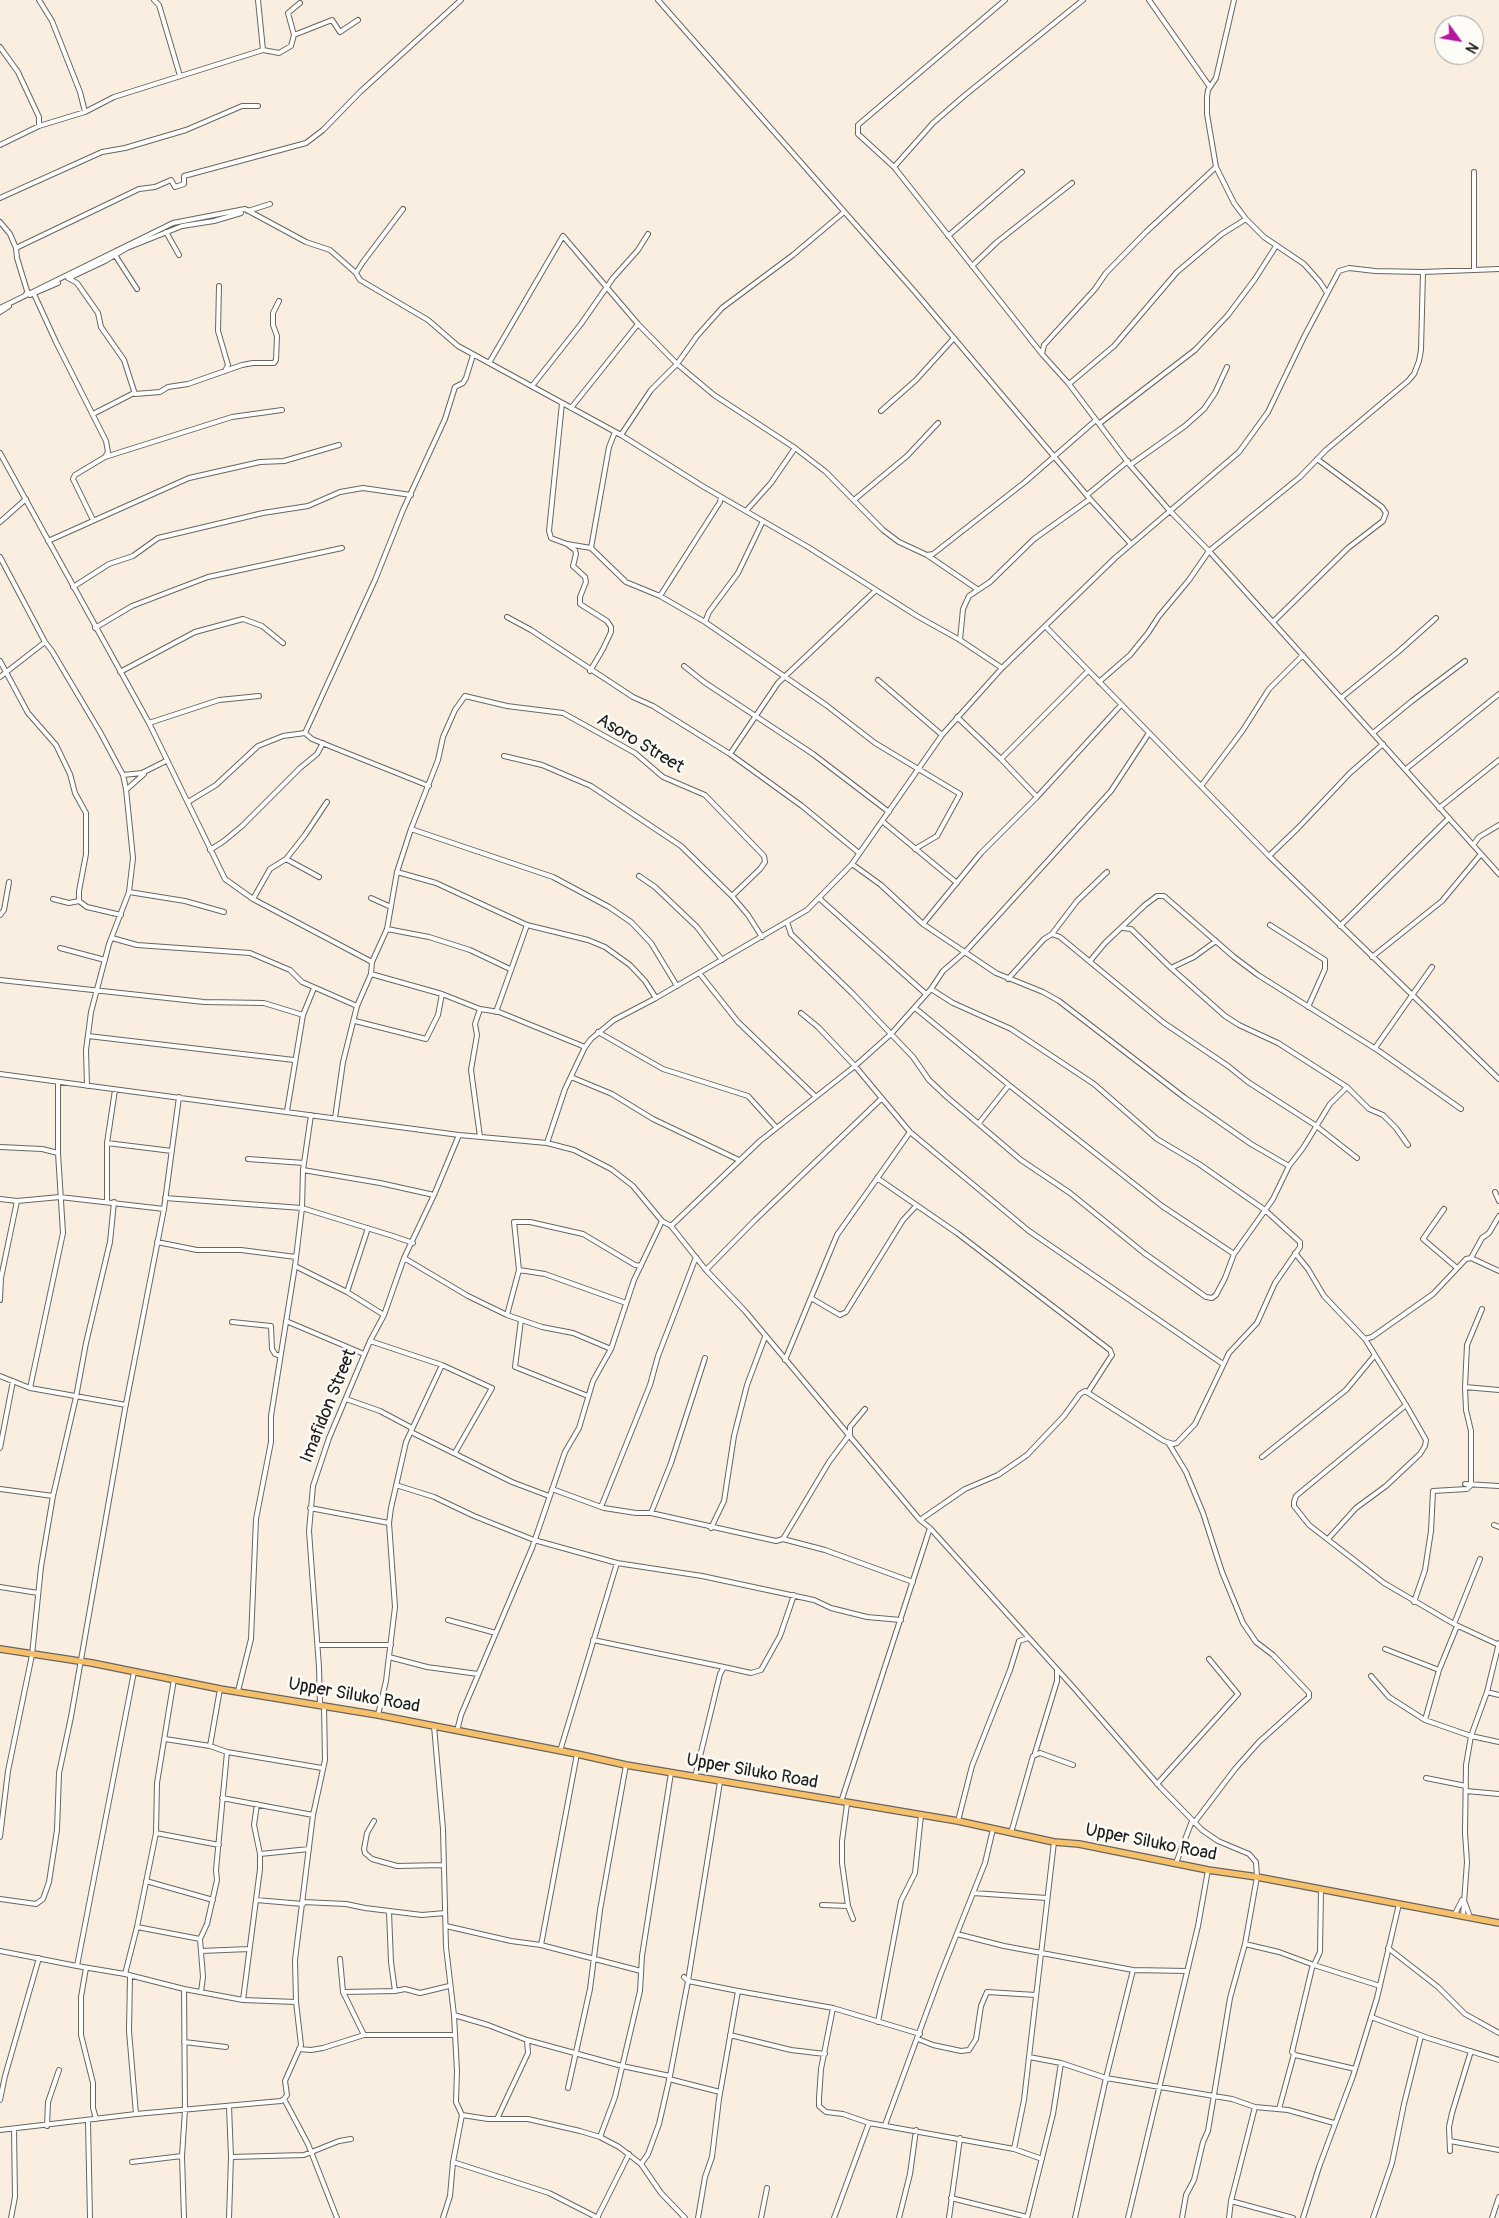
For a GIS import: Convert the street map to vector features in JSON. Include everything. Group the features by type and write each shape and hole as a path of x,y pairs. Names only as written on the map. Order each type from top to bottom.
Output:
{"main road":[{"name":"Upper Siluko Road","path":"0,1649 81,1661 220,1689 378,1715 695,1778 958,1821 1054,1842 1078,1844 1208,1870 1257,1877 1499,1923"}],"street":[{"path":"39,0 52,22 80,92 85,112"},
{"path":"154,0 159,5 180,76"},
{"path":"258,0 263,50"},
{"path":"16,248 139,189 155,187 171,180 175,187 184,184 184,176 306,143 323,130 360,92 460,0"},
{"path":"658,0 954,338 1088,497 1132,544"},
{"path":"1005,0 858,125 858,134 894,167 1042,354 1100,423 1129,463 1170,511 1210,551 1499,874"},
{"path":"894,167 933,123 1083,0"},
{"path":"1149,0 1210,87"},
{"path":"1234,0 1216,78 1210,87 1207,97 1206,114 1216,167 1234,203 1246,218 1276,246 1304,264 1327,293"},
{"path":"0,145 39,126 85,112 114,96 263,50 279,53 291,46 294,35 288,13 300,2"},
{"path":"294,35 332,20 340,32 358,20"},
{"path":"0,47 18,72 39,117 39,126"},
{"path":"0,198 102,152 125,148 186,130 242,106 258,106"},
{"path":"1042,354 1044,345 1095,289 1106,273 1146,232 1216,167"},
{"path":"948,236 1022,172"},
{"path":"1474,172 1474,270"},
{"path":"972,266 997,242 1072,183"},
{"path":"0,312 26,295 34,294 105,261 127,248 166,232 182,226 214,221 270,204"},
{"path":"0,308 173,223 245,209 306,242 330,250 356,273 360,280 428,320 458,346 621,435 808,547 875,591 960,640 1002,668"},
{"path":"356,273 403,209"},
{"path":"621,435 651,390 677,364 697,336 722,308 793,255 844,212"},
{"path":"1069,384 1114,346 1177,272 1222,234 1246,218"},
{"path":"0,222 10,234 16,248 26,295"},
{"path":"166,232 179,255"},
{"path":"532,386 608,289 648,234"},
{"path":"489,363 562,236 638,324 677,364 714,395 795,448 826,472 883,530 899,542 927,555 977,589"},
{"path":"1100,423 1195,350 1228,315 1255,279 1276,246"},
{"path":"112,252 137,289"},
{"path":"547,1143 571,1077 585,1047 598,1032 631,1009 700,974 787,922 807,910 820,899 852,864 942,735 1002,668 1076,594 1227,463 1256,431 1268,412 1339,271 1343,268 1423,272 1499,269"},
{"path":"1099,682 1130,655 1210,551 1300,477 1317,459 1414,374 1420,361 1421,350 1423,272"},
{"path":"68,278 77,283 98,313 101,327 124,360 134,393"},
{"path":"219,286 218,332 228,365 224,371"},
{"path":"34,294 107,445 108,452 105,457"},
{"path":"93,414 134,393 160,392 253,362 274,363 276,360 277,336 273,325 273,313 279,301"},
{"path":"571,408 638,324"},
{"path":"881,411 916,380 954,338"},
{"path":"305,733 375,580 403,510 445,419 455,387 463,383 466,378 474,355"},
{"path":"960,640 963,609 969,596 990,582 1034,539 1129,463 1185,426 1204,409 1215,393 1227,367"},
{"path":"562,403 549,531 551,538 567,544 592,548 626,582 660,596 705,622 826,705 875,743 960,794 937,836 915,849"},
{"path":"93,520 73,479 105,457 232,417 282,410"},
{"path":"927,555 933,554 1055,456 1096,420"},
{"path":"854,500 907,456 938,423"},
{"path":"592,548 609,447 615,432"},
{"path":"48,541 189,478 260,462 284,461 340,444"},
{"path":"746,511 771,483 795,448"},
{"path":"0,453 149,723 225,879 253,899 372,962"},
{"path":"1273,622 1348,548 1383,521 1386,513 1382,507 1317,459"},
{"path":"73,587 109,564 133,556 158,538 263,513 308,506 340,492 356,489 364,488 411,496"},
{"path":"660,596 720,502 721,496"},
{"path":"0,522 26,499"},
{"path":"705,622 738,573 763,521"},
{"path":"567,544 575,550 573,566 585,578 586,582 580,597 580,604 607,621 611,627 611,632 603,649 590,671"},
{"path":"95,628 132,606 208,577 342,548"},
{"path":"0,557 45,642 89,711 123,775 126,789 133,858 129,892 105,960 91,1012 88,1036 87,1086"},
{"path":"730,754 784,678 875,591"},
{"path":"506,617 531,630 590,671 633,697 653,706 730,754 802,806 859,853"},
{"path":"1341,698 1398,652 1436,618"},
{"path":"120,672 195,632 243,619 262,626 283,643"},
{"path":"1045,626 1269,856 1372,958 1499,1079"},
{"path":"0,677 45,642"},
{"path":"1201,786 1243,730 1269,689 1303,655"},
{"path":"0,661 28,713 56,745 70,774 75,793 86,813 86,854 79,891 80,902"},
{"path":"1373,733 1465,661"},
{"path":"684,666 704,682 813,754 889,812"},
{"path":"1001,759 1088,671"},
{"path":"878,680 942,735"},
{"path":"1406,769 1499,694"},
{"path":"149,723 219,700 259,696"},
{"name":"Asoro Street","path":"429,786 438,760 443,737 455,710 465,696 507,706 563,714 635,753 663,777 704,795 758,849 764,856 765,862 732,896"},
{"path":"923,924 981,853 1037,797 1121,705"},
{"path":"958,717 1037,797"},
{"path":"188,802 216,785 258,746 284,736 305,733 323,743 429,786 411,829 397,872 387,929 372,962 371,974 357,1006 355,1021 343,1062 335,1118"},
{"path":"671,1226 776,1127 855,1066 891,1034 931,989 943,971 966,951 1111,791 1149,733"},
{"path":"210,850 242,826 300,768 317,754 323,743"},
{"path":"1269,856 1350,773 1383,744"},
{"path":"504,756 542,765 591,786 681,846 732,896 762,936"},
{"path":"1439,808 1499,760"},
{"path":"126,789 145,772 166,761"},
{"path":"123,775 145,772"},
{"path":"253,899 270,869 286,859 327,802"},
{"path":"1340,926 1449,818"},
{"path":"882,820 957,883"},
{"path":"1472,845 1479,837 1499,825"},
{"path":"411,829 553,877 609,906 631,922 651,943 677,986"},
{"path":"1372,958 1442,901 1481,854"},
{"path":"286,859 319,877"},
{"path":"852,864 881,885 923,924 966,951 990,969 1008,979 1044,992 1059,1001 1185,1098 1251,1144 1289,1166"},
{"path":"397,872 436,882 527,925 588,940 605,947 630,965 645,981 656,998"},
{"path":"1008,979 1044,939 1052,934 1077,900 1107,872"},
{"path":"639,876 655,887 697,927 722,960"},
{"path":"0,915 4,910 9,882"},
{"path":"129,892 185,901 224,912"},
{"path":"1090,961 1105,943 1152,899 1160,895 1164,896 1234,957 1308,1007 1375,1048 1461,1109"},
{"path":"371,898 391,907"},
{"path":"53,899 69,903 80,902 88,907 121,915"},
{"path":"820,899 926,994"},
{"path":"787,922 791,934 913,1057 929,1080 1021,1160 1064,1188 1144,1253 1206,1296 1212,1298 1220,1289 1234,1254 1277,1192 1289,1166 1303,1148 1315,1125 1330,1104 1347,1087"},
{"path":"496,1012 527,925"},
{"path":"1270,925 1325,960 1326,969 1308,1007"},
{"path":"1120,928 1127,927 1131,929 1225,1016 1239,1025 1278,1043 1347,1087 1369,1109 1383,1116 1408,1145"},
{"path":"387,929 437,940 470,950 510,969"},
{"path":"1052,934 1067,942 1120,989 1164,1023 1228,1066 1248,1082 1315,1125 1357,1158"},
{"path":"112,938 137,945 250,953 290,970 302,982 314,988 357,1006"},
{"path":"1171,968 1194,957 1216,941"},
{"path":"60,948 105,960"},
{"path":"1375,1048 1432,967"},
{"path":"371,974 442,994 480,1009 496,1012 585,1047"},
{"path":"700,974 738,1022 815,1096"},
{"path":"0,980 204,1002 264,1003 303,1015"},
{"path":"287,1111 303,1015 314,988"},
{"path":"931,989 953,1003 1022,1036 1094,1084 1157,1139 1188,1157 1265,1210 1299,1240 1300,1244 1295,1253 1274,1283 1257,1323 1235,1347 1223,1364 1195,1424 1177,1443 1169,1444"},
{"path":"355,1021 426,1039 438,1015 442,994"},
{"path":"915,1008 1162,1206 1234,1254"},
{"path":"480,1009 475,1024 477,1035 471,1070 480,1137"},
{"path":"801,1013 818,1027 855,1066 910,1132 1029,1231 1223,1364"},
{"path":"598,1032 662,1069 748,1096 776,1127"},
{"path":"88,1036 294,1060"},
{"path":"0,1074 458,1135 547,1143 574,1150 612,1169 633,1186 662,1220 671,1226 706,1270 745,1311 765,1337 850,1434 920,1520 930,1528 1157,1784 1193,1822 1218,1841 1249,1854 1256,1862 1257,1877 1245,1944 1230,1998 1208,2131 1203,2142 1194,2180 1186,2195 1182,2218"},
{"path":"571,1077 612,1094 653,1119 739,1160"},
{"path":"30,1388 63,1233 58,1153 58,1082"},
{"path":"979,1123 1009,1085"},
{"path":"107,1201 107,1143 115,1090"},
{"path":"0,1899 36,1904 40,1902 46,1893 57,1838 59,1773 164,1209 179,1097"},
{"path":"706,1270 881,1099"},
{"path":"238,1691 251,1639 256,1519 271,1442 271,1416 295,1266 302,1208 303,1170 311,1115"},
{"path":"786,1360 837,1235 910,1132"},
{"name":"Imafidon Street","path":"299,2049 301,2040 296,2002 295,1960 313,1815 326,1743 309,1531 313,1486 329,1438 364,1354 384,1315 404,1258 413,1243 434,1196 458,1135"},
{"path":"107,1143 172,1152"},
{"path":"0,1147 42,1149 58,1153"},
{"path":"248,1159 304,1163"},
{"path":"303,1170 380,1183 434,1196"},
{"path":"877,1178 957,1233 1053,1308 1106,1346 1112,1355 1088,1392 1080,1394 1064,1416 1027,1454 998,1474 965,1489 920,1520"},
{"path":"1495,1192 1499,1201"},
{"path":"0,1199 17,1201 60,1197 164,1209"},
{"path":"165,1198 302,1208 413,1243"},
{"path":"0,1300 1,1278 17,1201"},
{"path":"0,1837 2,1804 32,1655 38,1593 53,1496 110,1242 114,1202"},
{"path":"811,1298 840,1315 846,1312 903,1220 916,1206"},
{"path":"1444,1208 1423,1239 1457,1268"},
{"path":"1365,1339 1372,1338 1433,1294 1462,1262 1471,1258 1482,1238 1489,1234 1499,1216"},
{"path":"457,1731 461,1715 534,1540 565,1452 579,1428 593,1381 611,1349 626,1303 662,1220"},
{"path":"508,1315 519,1270 514,1222 530,1222 583,1234 635,1265 641,1266"},
{"path":"347,1292 368,1228"},
{"path":"157,1242 197,1250 240,1250 296,1257"},
{"path":"1295,1253 1308,1269 1324,1296 1365,1339 1426,1440 1420,1454 1386,1486 1356,1508 1328,1539"},
{"path":"601,1507 650,1385 658,1356 696,1257"},
{"path":"404,1258 468,1296 508,1315 573,1333 611,1349"},
{"path":"1471,1258 1499,1271"},
{"path":"295,1266 347,1292 384,1315"},
{"path":"519,1270 545,1274 626,1303"},
{"path":"1414,1602 1424,1570 1432,1525 1433,1491 1467,1489 1471,1485 1471,1431 1466,1410 1465,1387 1467,1345 1482,1309"},
{"path":"521,1320 515,1367 588,1396"},
{"path":"286,1321 364,1354"},
{"path":"232,1322 271,1326 272,1349 275,1354 280,1356"},
{"path":"711,1528 724,1500 734,1436 746,1385 765,1337"},
{"path":"370,1341 442,1365 492,1388 456,1451"},
{"path":"1262,1457 1346,1390 1375,1356"},
{"path":"651,1513 671,1463 705,1358"},
{"path":"378,1715 391,1645 395,1607 389,1523 406,1442 442,1365"},
{"path":"0,1376 30,1388 126,1405"},
{"path":"0,1448 13,1381"},
{"path":"1465,1387 1499,1390"},
{"path":"1088,1392 1122,1416 1169,1444 1186,1472 1203,1513 1222,1572 1243,1623 1256,1642 1273,1655 1309,1693 1309,1697 1259,1742 1193,1822 1176,1863"},
{"path":"346,1399 380,1411 412,1430 512,1482 549,1496"},
{"path":"1406,1405 1296,1496 1294,1506 1309,1525 1384,1583 1456,1625 1499,1644 1487,1692 1471,1736 1466,1765 1465,1833 1467,1862 1463,1898 1467,1917"},
{"path":"783,1539 829,1462 850,1434 850,1427 866,1409"},
{"path":"1465,1484 1499,1486"},
{"path":"396,1486 434,1497 474,1516 534,1540 617,1563 702,1576 814,1600 831,1608 867,1617 901,1620"},
{"path":"0,1489 53,1496"},
{"path":"552,1489 601,1507 688,1520 711,1528 776,1541 783,1539 825,1550 912,1582"},
{"path":"310,1508 389,1523"},
{"path":"1494,1525 1499,1527"},
{"path":"853,1919 846,1906 842,1863 844,1803 930,1528"},
{"path":"1425,1720 1439,1670 1480,1559"},
{"path":"560,1751 617,1563"},
{"path":"0,1587 38,1593"},
{"path":"593,1640 751,1673 761,1670 780,1636 794,1596"},
{"path":"448,1620 496,1633"},
{"path":"958,1821 972,1766 1010,1670 1019,1642 1028,1638"},
{"path":"318,1645 391,1645"},
{"path":"1385,1649 1439,1670"},
{"path":"389,1657 427,1667 478,1674"},
{"path":"1157,1784 1238,1694 1209,1659"},
{"path":"695,1778 720,1674 724,1667"},
{"path":"1011,1833 1057,1681 1057,1670"},
{"path":"76,1966 134,1672"},
{"path":"1371,1676 1389,1697 1425,1720 1471,1736 1499,1742"},
{"path":"125,1974 137,1927 156,1833 157,1783 174,1679"},
{"path":"210,1746 220,1689"},
{"path":"1487,1692 1499,1695"},
{"path":"434,1726 443,1829 449,1986 454,2015 457,2071 456,2102 462,2115 453,2162 450,2196 443,2218"},
{"path":"165,1739 210,1746 227,1752 322,1768"},
{"path":"201,1992 203,1977 200,1939 213,1900 227,1752"},
{"path":"1035,1753 1040,1753 1073,1765"},
{"path":"541,1945 577,1754"},
{"path":"568,2088 590,1989 593,1958 614,1827 626,1765"},
{"path":"600,2137 615,2097 640,1991 642,1956 671,1773"},
{"path":"1426,1778 1466,1789 1499,1794"},
{"path":"641,2164 648,2154 659,2124 669,2078 688,1981 720,1782"},
{"path":"222,1798 313,1815"},
{"path":"243,2000 260,1869 260,1854 254,1825 257,1804"},
{"path":"878,2022 901,1901 915,1873 921,1815"},
{"path":"374,1821 367,1833 364,1853 372,1858 398,1866 443,1865"},
{"path":"885,2125 985,1863 993,1829"},
{"path":"156,1833 219,1845"},
{"path":"1014,2149 1022,2114 1054,1842"},
{"path":"260,1854 309,1849"},
{"path":"1128,2218 1198,1926 1208,1870"},
{"path":"146,1881 213,1900"},
{"path":"1279,2109 1294,2054 1297,2027 1312,1968 1320,1952 1321,1890"},
{"path":"973,1893 1047,1898"},
{"path":"1455,1914 1463,1898"},
{"path":"256,1900 346,1904 422,1916 445,1913"},
{"path":"1304,2218 1334,2123 1355,2069 1371,2017 1399,1904"},
{"path":"846,1906 822,1906 846,1906"},
{"path":"389,1912 390,1962 394,1991"},
{"path":"446,1926 511,1941 541,1945 641,1971"},
{"path":"137,1927 200,1939"},
{"path":"957,1934 1042,1953 1133,1970 1187,1971"},
{"path":"1245,1944 1272,1950 1380,1986"},
{"path":"1388,1948 1438,1987 1465,2014 1499,2033"},
{"path":"201,1951 249,1949"},
{"path":"0,1950 125,1974 184,1989 243,2000 296,2002"},
{"path":"0,2100 4,2076 39,1958"},
{"path":"340,1959 343,1992 364,2036"},
{"path":"86,1968 81,1997 81,2035 93,2083 93,2108 96,2119"},
{"path":"1075,2218 1106,2078 1133,1970"},
{"path":"130,1976 129,2031 136,2114"},
{"path":"684,1977 688,1981 738,1992 833,2008 919,2036 933,2045 961,2051 969,2050 976,2039 981,2006 987,1992 1036,1995"},
{"path":"343,1992 405,1989 420,1993 449,1986"},
{"path":"184,1989 185,2110 182,2156 184,2218"},
{"path":"698,2218 705,2177 712,2157 720,2092 738,1992"},
{"path":"833,2008 821,2069 819,2106 826,2112 843,2114 869,2123 1014,2149 1042,2159"},
{"path":"454,2015 488,2024 528,2040 720,2092"},
{"path":"1371,2017 1421,2036 1499,2060"},
{"path":"730,2034 791,2050 825,2054"},
{"path":"0,2130 47,2126 136,2114 281,2101 287,2095 285,2081 299,2049 323,2048 364,2036 454,2035"},
{"path":"1373,2218 1392,2163 1421,2036"},
{"path":"497,2119 528,2053 528,2040"},
{"path":"184,2042 226,2047"},
{"path":"1450,2150 1449,2127 1452,2112 1471,2051"},
{"path":"1294,2054 1355,2069"},
{"path":"1029,2057 1061,2063 1106,2078 1214,2096 1255,2107 1279,2109 1334,2123"},
{"path":"951,2198 1027,2218 1053,2114 1061,2063"},
{"path":"47,2126 48,2102 59,2070"},
{"path":"284,2099 311,2152 337,2218"},
{"path":"229,2106 231,2157 229,2218"},
{"path":"1229,2218 1231,2201 1255,2107"},
{"path":"462,2115 497,2119 528,2119 552,2123 600,2137 629,2154 641,2164 661,2193 685,2218"},
{"path":"88,2121 90,2218"},
{"path":"834,2218 869,2123"},
{"path":"11,2218 15,2192 14,2129"},
{"path":"899,2218 910,2174 916,2130"},
{"path":"949,2218 960,2138"},
{"path":"231,2157 304,2155 339,2141 351,2139"},
{"path":"1450,2141 1499,2150"},
{"path":"453,2162 549,2193 598,2217 629,2154"},
{"path":"132,2162 182,2156"},
{"path":"761,2218 768,2188"},
{"path":"1492,2218 1499,2197"},
{"path":"1231,2201 1293,2218"}]}
